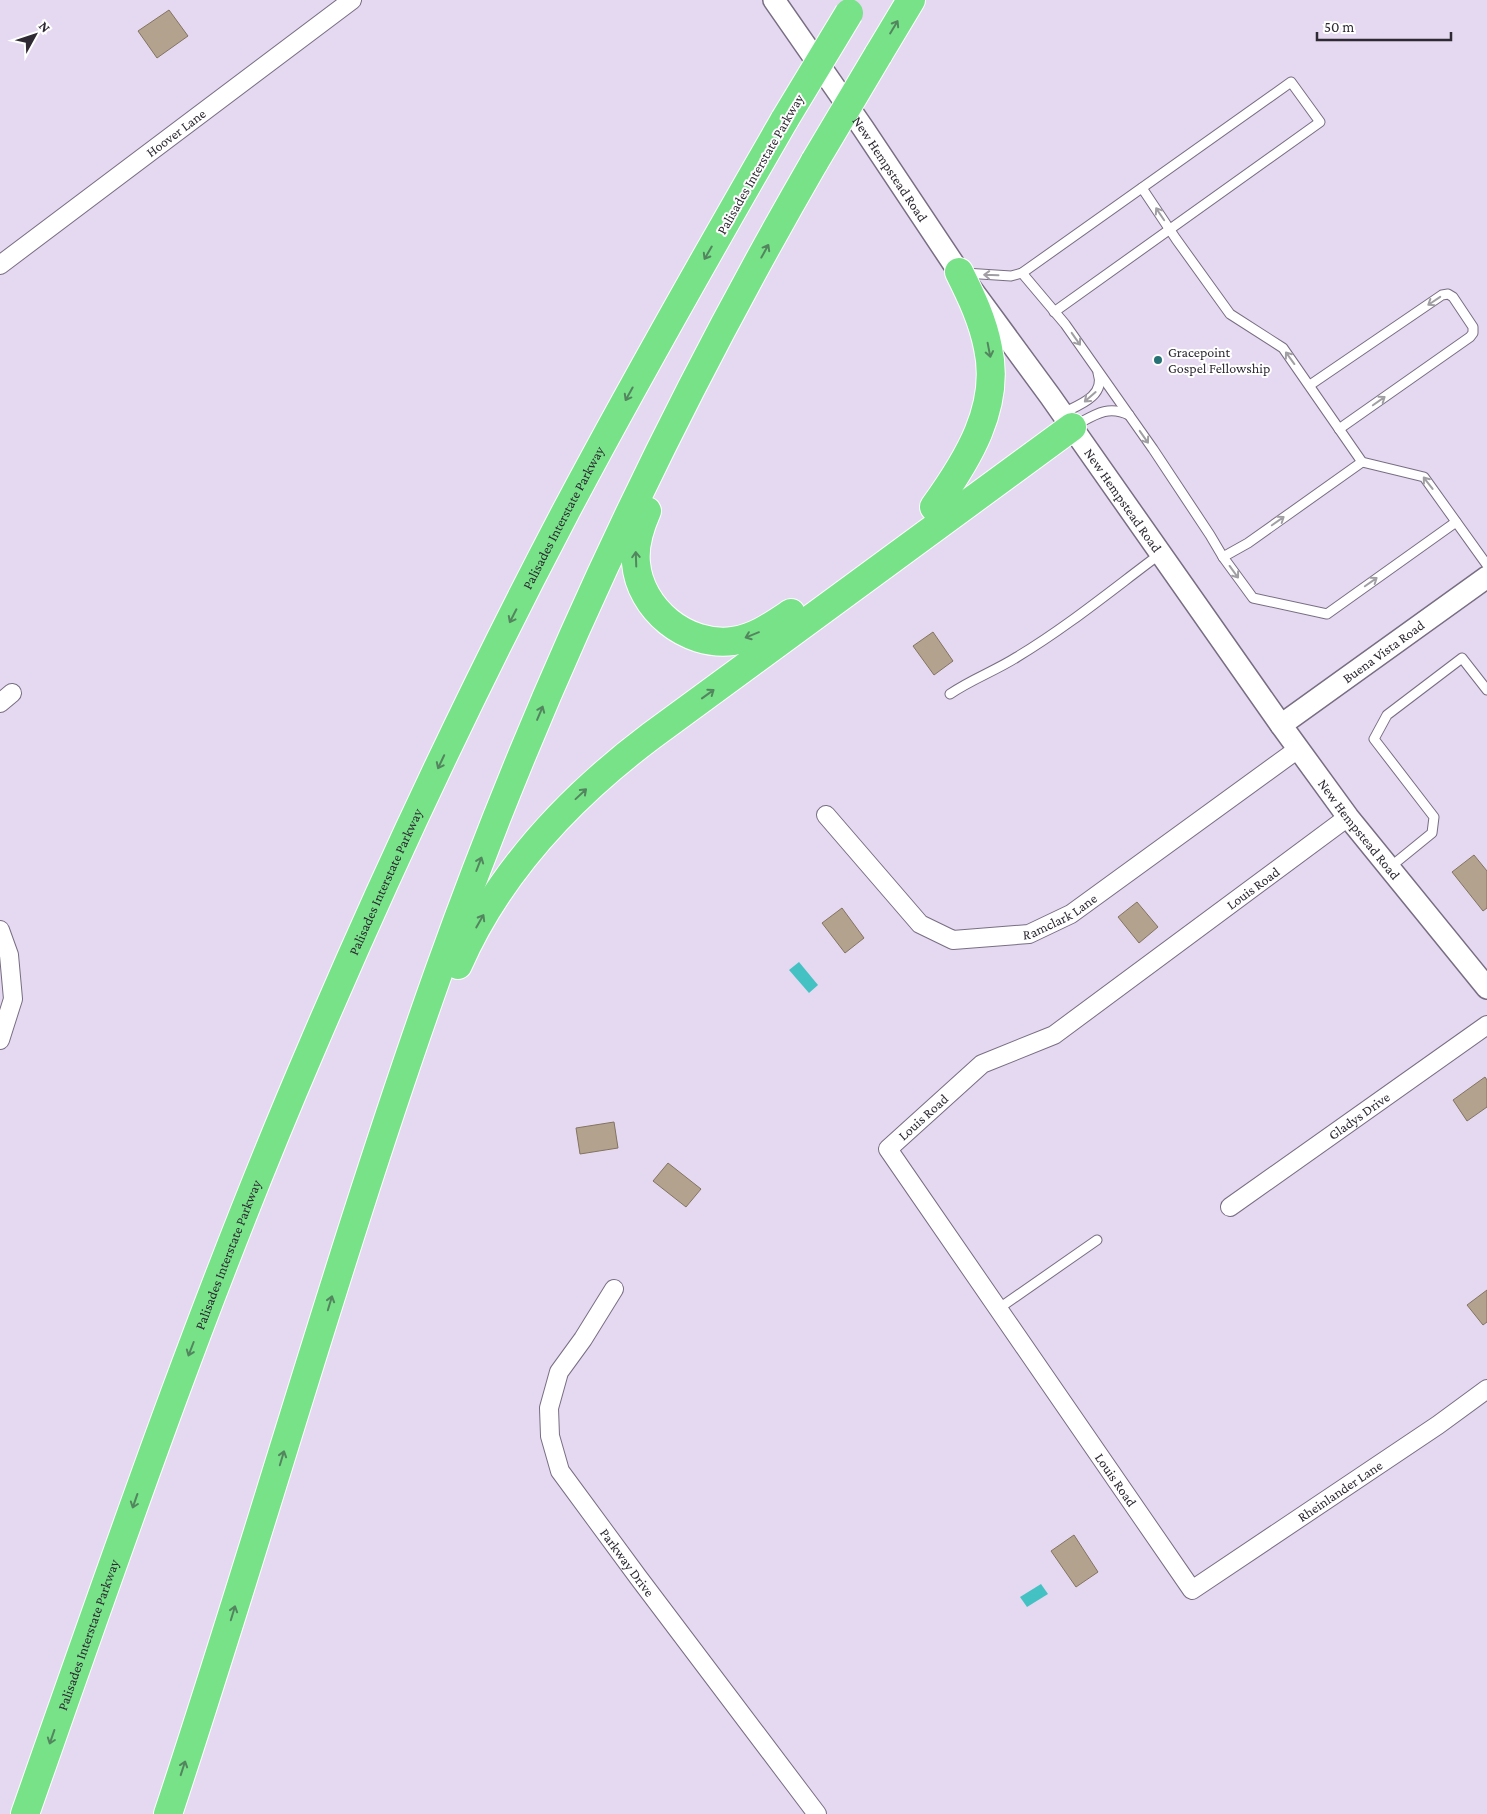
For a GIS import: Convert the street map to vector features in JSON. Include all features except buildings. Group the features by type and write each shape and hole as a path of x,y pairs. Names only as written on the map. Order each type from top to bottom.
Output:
{"highway":[{"path":"168,1814 376,1158 440,969 487,845 537,722 617,540 675,421 736,304 815,161 911,0"},
{"name":"Palisades Interstate Parkway","path":"25,1814 208,1303 304,1065 389,872 474,693 560,524 659,339 785,119 853,6"},
{"path":"934,506 953,480 972,448 985,414 990,386 990,360 985,334 959,272"},
{"path":"736,304 639,533 636,553 637,572 645,592 656,610 674,627 686,633 708,640 732,641 756,634 785,617 934,506 1067,421"},
{"path":"376,1158 467,945 478,924 513,871 554,821 601,776 645,740 1067,421"}],"street":[{"name":"Hoover Lane","path":"0,265 352,0"},
{"name":"New Hempstead Road","path":"774,0 863,128 959,272 1067,421 1281,726 1348,817 1487,988"},
{"name":"Buena Vista Road","path":"1281,726 1487,577"},
{"name":"Ramclark Lane","path":"826,815 920,924 953,940 1029,934 1071,914 1298,749"},
{"name":"Louis Road","path":"1192,1590 888,1149 982,1064 1054,1035 1348,817"},
{"path":"0,930 9,955 13,999 0,1040"},
{"name":"Gladys Drive","path":"1230,1207 1487,1025"},
{"name":"Parkway Drive","path":"614,1289 583,1339 559,1372 549,1408 550,1436 560,1471 817,1814"},
{"name":"Rheinlander Lane","path":"1192,1590 1487,1390"}],"lane":[{"path":"959,272 1012,276 1022,273 1291,82 1320,122 1054,312"},
{"path":"1142,188 1230,314 1283,348 1362,462 1424,477 1487,565"},
{"path":"1022,273 1066,324 1252,598 1327,614 1456,522"},
{"path":"1310,385 1442,295 1448,294 1453,297 1473,327 1473,333 1339,429"},
{"path":"1067,421 1082,403 1096,393 1100,385 1100,378 1096,368"},
{"path":"1067,421 1107,410 1122,412 1130,416"},
{"path":"1223,557 1248,543 1362,462"},
{"path":"950,694 965,684 1017,658 1160,554"},
{"path":"1389,868 1432,833 1434,817 1374,739 1387,715 1462,658 1487,690"},
{"path":"998,1309 1097,1240"}],"shaded area":[{"path":"799,962 818,985 809,993 789,970"},
{"path":"1041,1584 1048,1594 1027,1607 1020,1597"}],"place":[{"name":"Gracepoint Gospel Fellowship","path":"1158,360"}]}
